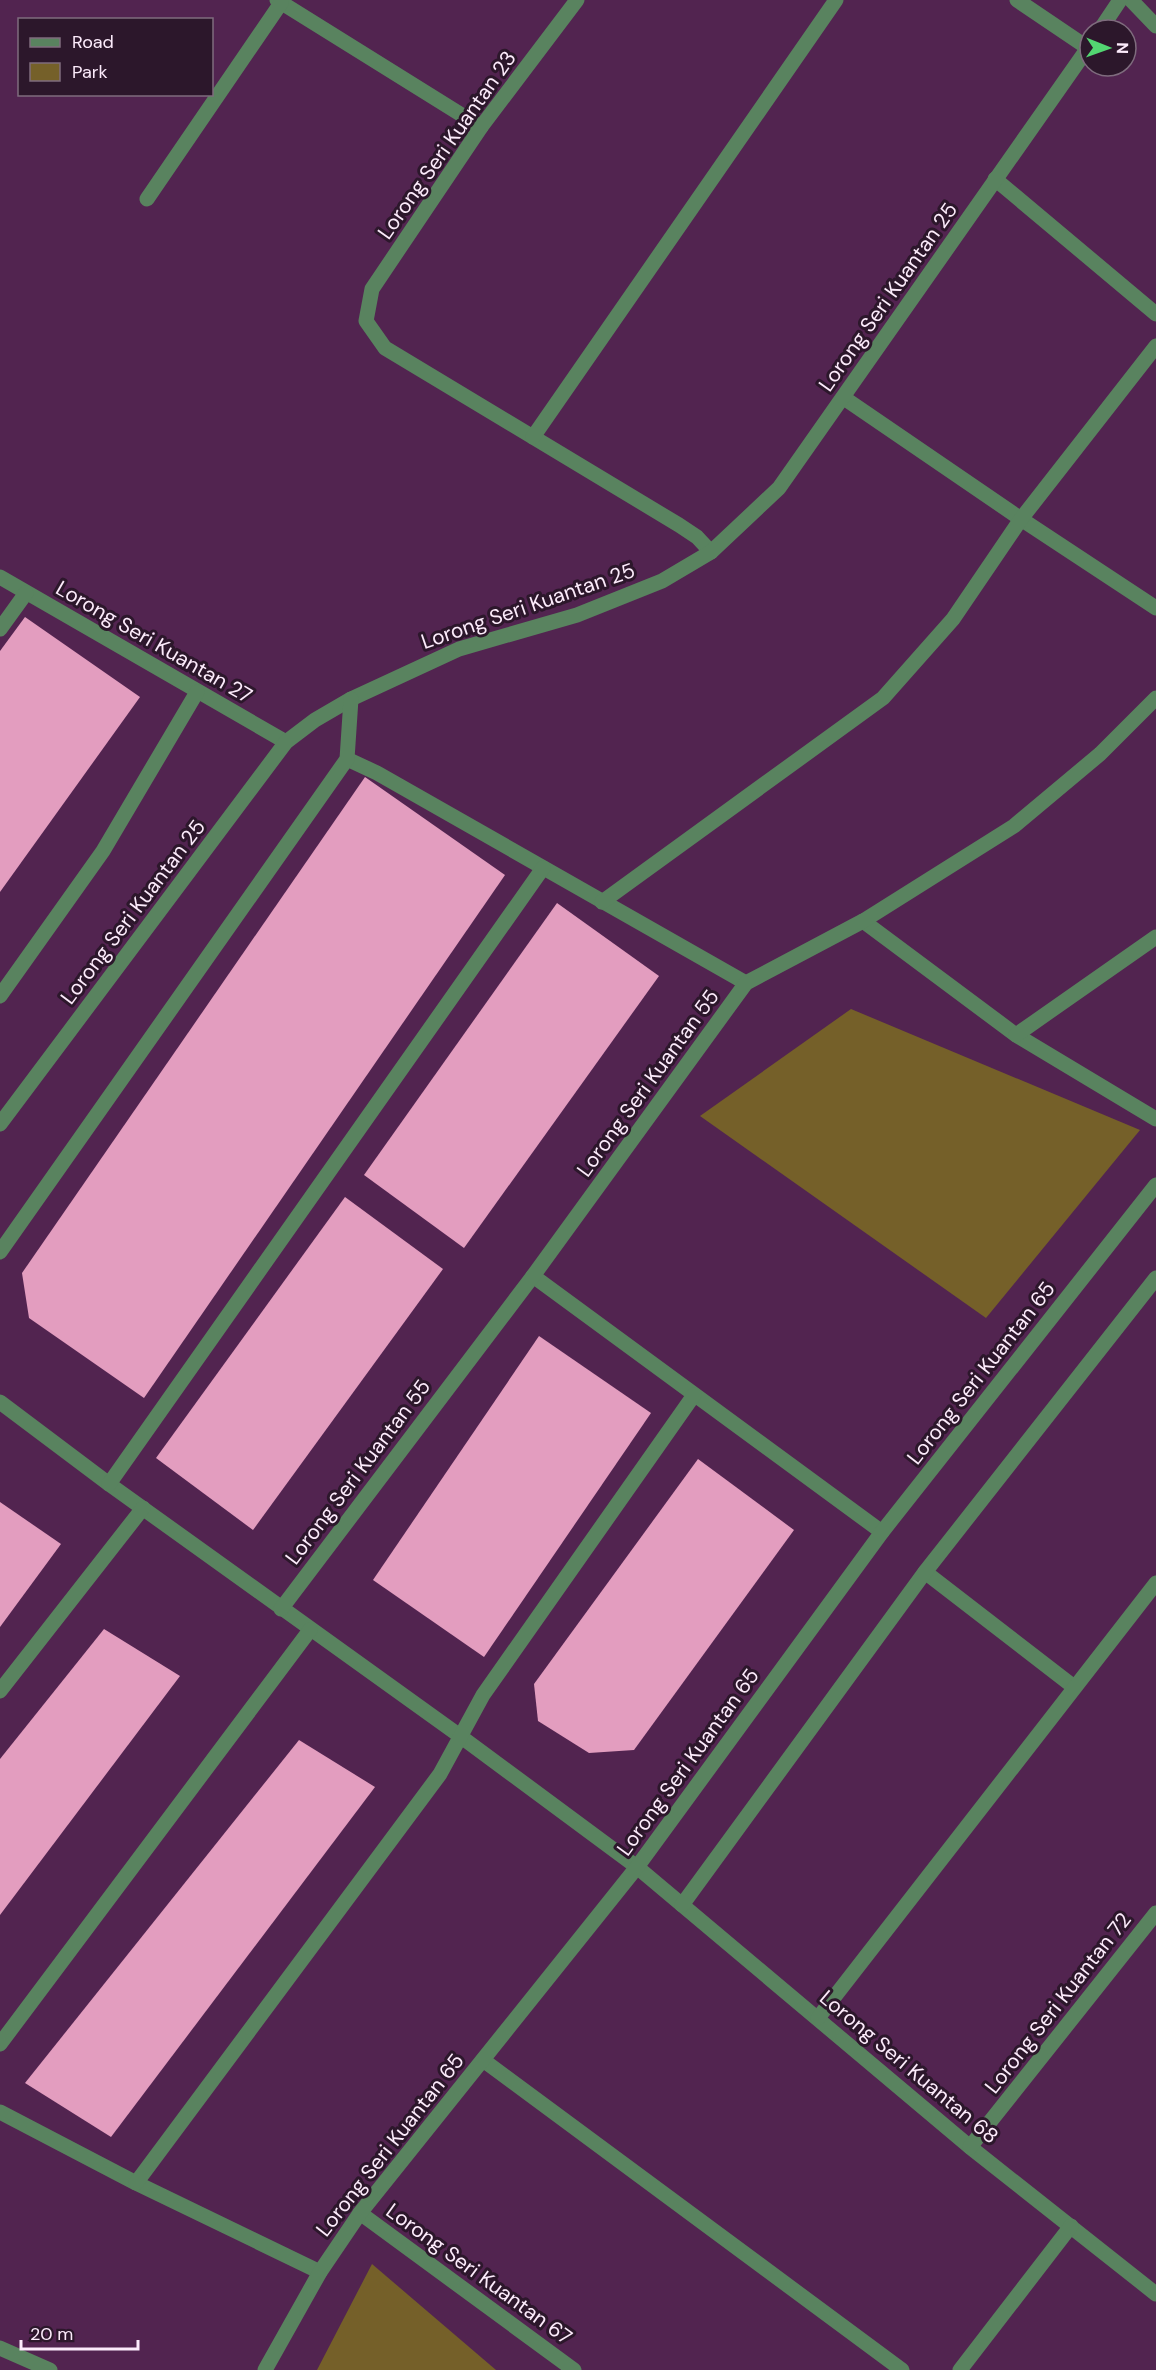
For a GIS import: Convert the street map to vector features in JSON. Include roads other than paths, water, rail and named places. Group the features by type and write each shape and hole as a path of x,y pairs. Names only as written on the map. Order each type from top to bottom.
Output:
{"street":[{"name":"Lorong Seri Kuantan 23","path":"533,437 385,348 366,321 372,288 481,127 578,0"},
{"path":"711,552 697,537 679,525 533,437 836,0"},
{"path":"1017,0 1078,40"},
{"path":"1108,18 1120,0"},
{"path":"1131,0 1156,26"},
{"path":"147,200 279,2 481,127"},
{"name":"Lorong Seri Kuantan 25","path":"0,1124 286,742 315,720 351,699 459,648 577,615 662,581 711,552 779,488 1078,62"},
{"path":"995,179 1156,314"},
{"path":"602,902 883,698 953,620 1021,519 1156,346"},
{"path":"844,398 1156,608"},
{"name":"Lorong Seri Kuantan 27","path":"0,578 286,742"},
{"path":"0,629 27,593"},
{"path":"0,996 104,851 197,692"},
{"name":"Lorong Seri Kuantan 55","path":"281,1609 533,1276 746,983 863,921 1014,826 1100,754 1156,698"},
{"path":"0,1252 347,759 351,699"},
{"path":"347,759 377,773 746,983"},
{"path":"109,1484 543,868"},
{"path":"863,921 1016,1035 1156,1119"},
{"path":"1016,1035 1156,937"},
{"name":"Lorong Seri Kuantan 65","path":"265,2370 320,2272 360,2213 637,1867 882,1532 1154,1190"},
{"path":"533,1276 882,1532"},
{"path":"682,1905 925,1572 1156,1278"},
{"path":"136,2183 440,1774 483,1695 694,1395"},
{"name":"Lorong Seri Kuantan 68","path":"0,1402 109,1484 460,1736 637,1867 970,2147 1156,2295"},
{"path":"0,1691 143,1508"},
{"path":"925,1572 1074,1687"},
{"path":"818,2018 1156,1583"},
{"path":"0,2044 310,1630"},
{"name":"Lorong Seri Kuantan 72","path":"970,2147 1156,1913"},
{"path":"483,2060 902,2370"},
{"path":"0,2112 136,2183 320,2272"},
{"name":"Lorong Seri Kuantan 67","path":"360,2213 574,2370"},
{"path":"960,2370 1071,2226"},
{"path":"0,2348 50,2370"}]}
